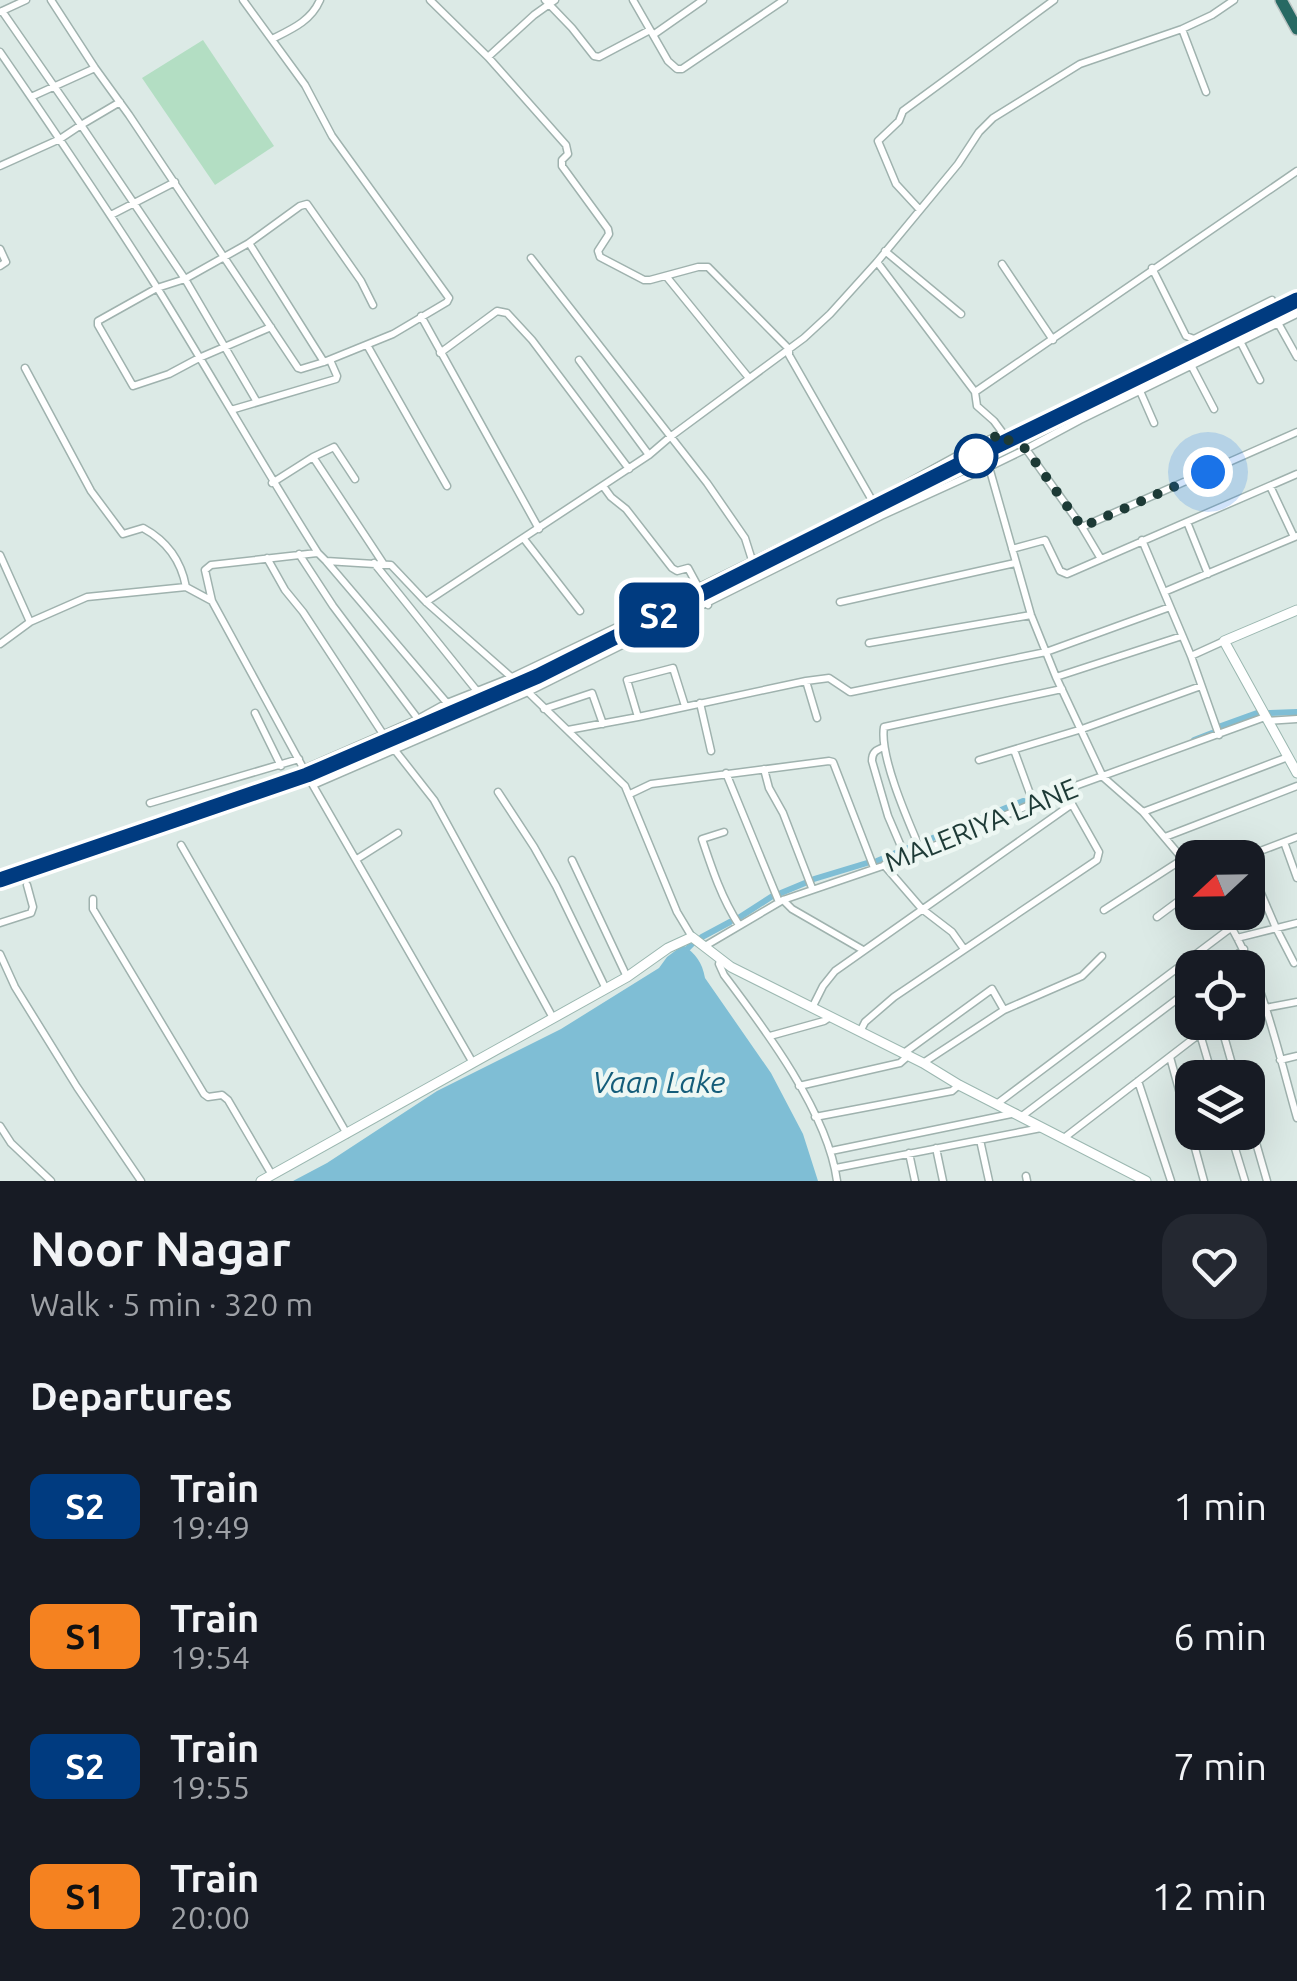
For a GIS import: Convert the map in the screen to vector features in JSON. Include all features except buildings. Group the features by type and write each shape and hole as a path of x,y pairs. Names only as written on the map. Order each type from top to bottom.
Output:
{"highway":[{"path":"1287,1 1297,29"}],"street":[{"path":"26,0 1,11 185,278 257,402"},
{"path":"52,0 298,368 327,361 393,334 449,298 332,136 305,84 244,0"},
{"path":"272,39 300,25 316,10 320,0"},
{"path":"430,0 566,145 568,154 562,166 608,229 598,252 600,257 644,280 708,267 790,349"},
{"path":"633,0 668,61 677,69 784,0"},
{"path":"488,58 550,1 598,57 651,32 703,0"},
{"path":"920,210 896,184 878,141 899,121 903,111 1054,0"},
{"path":"426,602 650,455 790,349 830,314 877,262 993,118 1080,64 1182,29 1234,0"},
{"path":"1182,29 1206,92"},
{"path":"0,52 157,288 272,483 318,552 447,703"},
{"path":"31,97 94,68"},
{"path":"0,166 60,139 120,102"},
{"path":"975,392 1297,171"},
{"path":"110,215 175,182"},
{"path":"271,327 169,374 131,386 98,321 249,244 307,204 362,281 373,304"},
{"path":"231,410 336,379 249,244"},
{"path":"0,249 6,260 0,266"},
{"path":"885,252 961,314"},
{"path":"531,258 707,483 745,538 752,560"},
{"path":"877,262 975,392 978,406 1012,442 1026,449 1101,559"},
{"path":"1002,264 1053,340"},
{"path":"1152,268 1186,336 1194,340 1272,300"},
{"path":"666,276 749,378"},
{"path":"440,354 497,311 507,313 532,340 629,469"},
{"path":"313,785 528,692 1297,314"},
{"path":"421,316 539,529"},
{"path":"1278,323 1297,357"},
{"path":"1240,341 1260,380"},
{"path":"367,346 447,486"},
{"path":"790,349 789,356 873,502"},
{"path":"578,360 650,455"},
{"path":"1191,366 1214,410"},
{"path":"25,368 92,492 123,534 143,528 159,537 176,556 186,588"},
{"path":"1140,391 1154,423"},
{"path":"1082,527 1297,432"},
{"path":"304,769 510,678 873,502 1003,433"},
{"path":"272,483 334,447 355,479"},
{"path":"313,457 383,563"},
{"path":"990,467 1031,615 1103,776 1143,812 1175,849"},
{"path":"1012,550 1046,540 1065,574 1297,474"},
{"path":"604,486 672,568 677,572 688,568 708,604"},
{"path":"1164,592 1296,537 1270,486"},
{"path":"1187,522 1208,574"},
{"path":"524,539 580,611"},
{"path":"1142,540 1219,735"},
{"path":"318,552 211,565 205,570 212,601 474,1063"},
{"path":"298,553 418,719"},
{"path":"0,555 30,622"},
{"path":"267,558 284,590 303,612 383,734"},
{"path":"326,561 383,563 398,570 426,602 528,692 625,786 677,912 704,947 812,1008 1146,1181"},
{"path":"373,562 477,691"},
{"path":"840,602 1016,564"},
{"path":"0,644 30,622 87,597 186,588 212,601"},
{"path":"567,730 806,681 830,678 850,691 1046,652 1170,607"},
{"path":"1191,656 1297,610"},
{"path":"869,643 1031,615"},
{"path":"1056,677 1182,636"},
{"path":"1224,642 1297,773"},
{"path":"638,717 627,680 674,668 685,706"},
{"path":"806,681 817,718"},
{"path":"980,760 1082,730 1201,686"},
{"path":"921,851 901,803 885,747 884,728 1062,689"},
{"path":"544,709 592,693 602,724"},
{"path":"700,703 710,750"},
{"path":"255,713 281,766"},
{"name":"MALERIYA LANE","path":"704,947 781,901 906,858 1064,790 1266,719 1297,719"},
{"path":"266,736 282,728"},
{"path":"885,747 876,750 872,761 888,816 906,858"},
{"path":"394,749 434,800 553,1018"},
{"path":"1014,750 1033,802"},
{"path":"1143,812 1288,757"},
{"path":"150,802 299,760"},
{"path":"630,794 651,784 833,762 874,868"},
{"path":"764,769 768,788 783,813 812,888"},
{"path":"726,773 781,901 864,950"},
{"path":"1165,837 1297,786"},
{"path":"860,1032 881,1007 1097,860 1099,852 1064,790"},
{"path":"498,792 556,886 606,989"},
{"path":"812,1008 835,971 1072,804"},
{"path":"724,832 702,839 715,877 739,925"},
{"path":"357,859 398,833"},
{"path":"1265,850 1297,837"},
{"path":"1284,842 1297,878"},
{"path":"180,844 347,1134"},
{"path":"572,860 626,978"},
{"path":"1104,910 1175,865"},
{"path":"884,866 922,908 952,932 964,949"},
{"path":"0,923 31,913 27,885"},
{"path":"93,898 93,909 204,1094 222,1095 228,1100 272,1175"},
{"path":"1157,917 1175,904"},
{"path":"1265,904 1294,963"},
{"path":"1237,938 1297,924"},
{"path":"998,1104 1228,930"},
{"path":"1233,930 1244,949"},
{"path":"261,1181 626,978 692,936"},
{"path":"0,954 15,987 77,1087 141,1181"},
{"path":"923,1063 1004,1010 1082,976 1102,956"},
{"path":"720,959 724,975 770,1036 816,1117 831,1150 838,1181"},
{"path":"799,1086 900,1063 905,1055 992,988 1004,1010"},
{"path":"831,1150 1019,1114 1175,1000"},
{"path":"1265,1008 1297,1002"},
{"path":"1265,1011 1297,1118"},
{"path":"770,1036 830,1017"},
{"path":"1064,1138 1192,1040"},
{"path":"1280,1060 1297,1056"},
{"path":"1170,1057 1204,1181"},
{"path":"1138,1081 1171,1181"},
{"path":"816,1117 952,1091 959,1085"},
{"path":"0,1126 50,1181"},
{"path":"836,1168 1044,1128"},
{"path":"980,1140 989,1181"},
{"path":"936,1148 943,1181"},
{"path":"1236,1150 1245,1181"},
{"path":"1258,1150 1267,1181"},
{"path":"910,1154 916,1181"}],"green space":[{"path":"203,40 274,146 215,185 142,78"}],"water":[{"name":"Vaan Lake","path":"683,945 698,959 705,978 771,1073 803,1134 818,1181 293,1181 437,1091 561,1029 659,968"}],"waterway":[{"path":"1269,713 1297,712"},
{"path":"1221,726 1257,713"},
{"path":"1194,740 1212,733"},
{"path":"923,842 1027,802"},
{"path":"908,848 914,846"},
{"path":"877,861 898,852"},
{"path":"814,879 867,863"},
{"path":"781,893 805,883"},
{"path":"740,917 771,897"},
{"path":"702,937 730,922"},
{"path":"688,948 692,944"}],"railway":[{"path":"0,880 307,775 538,676 1297,299"}],"train":[{"name":"S2","path":"0,880 307,775 538,676 1297,300"}],"route":[{"path":"976,456 971,448 1003,433 1026,449 1082,527 1208,472"}]}
